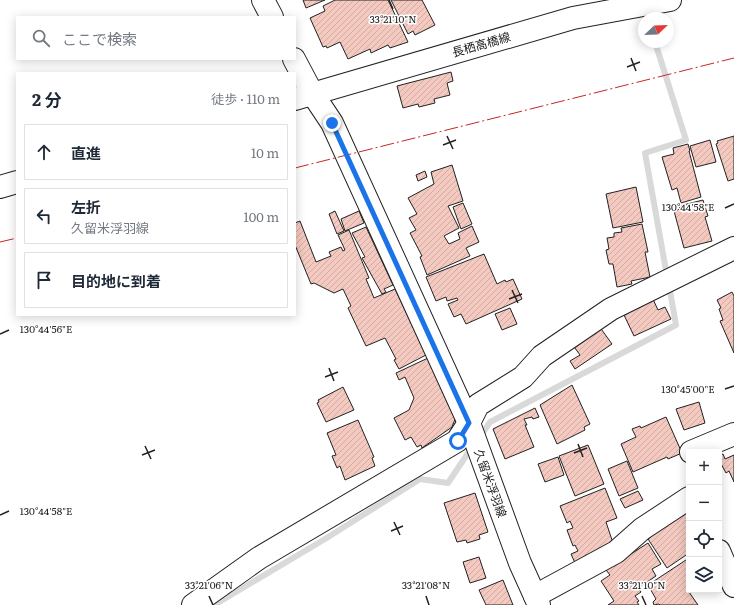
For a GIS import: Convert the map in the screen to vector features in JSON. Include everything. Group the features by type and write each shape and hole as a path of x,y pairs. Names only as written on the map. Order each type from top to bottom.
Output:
{"main road":[{"path":"264,0 272,16"},
{"name":"長栖高橋線","path":"304,96 573,18 670,0"},
{"name":"久留米浮羽線","path":"294,60 304,96 332,123 469,423 520,563 537,600"},
{"path":"0,187 16,182"},
{"path":"192,605 259,558 458,441 478,404 523,377 542,356 611,309 734,248"},
{"path":"698,449 734,434"},
{"path":"537,600 616,552 642,529 686,500"},
{"path":"722,557 734,586"}],"building":[{"path":"303,0 325,0 306,8"},
{"path":"335,0 388,0 408,42 390,48 388,45 371,53 370,49 348,59 340,42 327,48 326,46 323,47 310,18 325,11 323,6"},
{"path":"391,0 422,0 435,25 415,35 413,31 408,34"},
{"path":"451,72 453,81 447,83 450,95 434,99 435,103 419,107 418,104 403,108 397,86"},
{"path":"734,136 734,179 728,181 716,144 718,143 717,141"},
{"path":"710,140 716,162 696,167 690,146"},
{"path":"688,144 701,197 681,203 677,188 672,190 662,157 674,154 673,148"},
{"path":"452,165 463,201 448,206 459,228 444,236 449,244 460,239 458,233 472,226 479,242 466,248 470,256 427,275 420,257 422,256 410,233 416,230 409,218 417,214 408,198 434,184 431,172"},
{"path":"425,171 427,177 418,181 416,175"},
{"path":"636,187 643,222 613,228 606,194"},
{"path":"703,200 708,216 705,217 712,241 684,248 674,211 680,209 679,206"},
{"path":"463,203 472,224 461,229 453,207"},
{"path":"335,211 344,231 337,234 329,214"},
{"path":"359,211 364,223 345,231 341,219"},
{"path":"300,221 316,262 331,256 329,252 341,247 343,251 345,250 338,235 349,230 369,278 366,279 374,298 395,289 426,355 399,369 394,360 396,359 385,338 366,346 348,308 351,306 343,289 334,293 314,283 311,284 296,247 296,223"},
{"path":"642,224 648,252 645,252 650,277 631,281 632,284 617,287 613,264 609,264 606,250 609,249 607,238 614,237 614,233 622,232 621,228"},
{"path":"366,227 393,285 384,289 386,292 382,294 362,258 365,257 352,233"},
{"path":"484,254 497,284 505,280 506,282 513,279 522,299 466,324 461,314 454,317 448,304 458,300 457,298 447,301 446,297 436,301 426,277"},
{"path":"732,292 734,296 734,353 720,321 723,320 719,309 721,308 717,300"},
{"path":"652,297 658,310 665,307 671,319 634,336 624,315 626,314 625,312"},
{"path":"510,308 517,324 502,330 495,314"},
{"path":"599,326 612,344 575,369 570,361 580,355 572,344"},
{"path":"428,358 457,414 452,427 422,448 421,445 417,447 411,437 405,440 394,418 409,410 414,398 405,377 399,380 396,373"},
{"path":"572,385 590,424 584,427 585,430 557,444 540,405"},
{"path":"343,387 354,410 326,422 317,403 319,402 318,400"},
{"path":"699,402 705,423 684,430 676,409"},
{"path":"535,408 539,417 524,419 534,447 505,459 493,429"},
{"path":"666,417 682,453 668,459 667,457 633,472 621,444 636,437 632,429 640,426 641,428"},
{"path":"358,420 374,457 372,458 375,466 345,480 340,466 337,468 332,456 336,455 327,433"},
{"path":"588,445 604,484 575,496 559,456"},
{"path":"722,454 725,459 734,455 734,482 729,471 726,473 722,466"},
{"path":"558,457 564,475 545,482 538,464"},
{"path":"627,461 638,488 619,496 608,469"},
{"path":"605,488 617,518 606,522 613,543 585,556 586,559 575,563 571,554 578,551 575,545 573,546 567,530 573,528 570,521 567,523 560,506"},
{"path":"638,491 643,500 625,508 620,499"},
{"path":"475,493 488,532 479,535 480,539 467,543 466,540 457,542 444,503"},
{"path":"686,512 686,555 667,568 648,539 652,536 651,535"},
{"path":"648,543 661,564 652,569 656,576 638,588 641,592 635,596 639,601 637,602 639,605 608,605 614,601 601,581 610,575 606,570"},
{"path":"479,557 486,578 470,583 463,562"},
{"path":"686,560 686,593 690,593 698,605 654,605 653,602 656,599 648,585"},
{"path":"503,580 513,605 486,605 479,590"}],"waterway":[{"path":"657,48 686,140 645,153 667,276"},
{"path":"480,437 490,422 676,325 669,285"},
{"path":"214,605 325,539 420,479 448,483 472,447"}],"power":[{"path":"296,168 734,58"},
{"path":"0,242 16,238"}],"route":[{"path":"332,123 469,423 458,441"}]}
